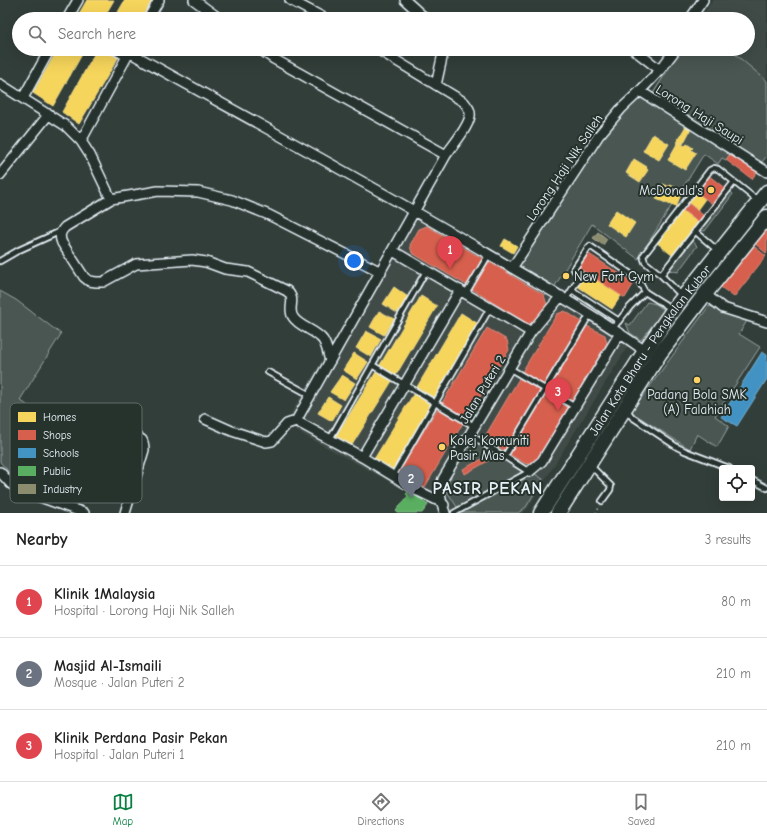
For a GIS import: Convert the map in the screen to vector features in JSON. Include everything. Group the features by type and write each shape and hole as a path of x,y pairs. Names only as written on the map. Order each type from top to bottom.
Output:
{"highway":[{"name":"Jalan Kota Bharu - Pengkalan Kubor","path":"541,513 673,310 763,197"},
{"name":"Jalan Kota Bharu - Pengkalan Kubor","path":"558,513 660,352 767,217"}],"street":[{"path":"71,12 78,0"},
{"path":"152,12 159,0"},
{"path":"194,0 210,12"},
{"path":"290,0 313,12"},
{"path":"405,0 418,12"},
{"path":"695,12 703,0"},
{"path":"23,98 46,56"},
{"path":"81,141 127,56"},
{"path":"134,56 415,211 590,314 618,327 645,351"},
{"path":"270,56 446,155"},
{"path":"205,420 232,432 258,441 266,442 272,441 287,424 296,421 393,252 446,155 467,123 470,115 468,107 464,102 388,56"},
{"path":"436,85 442,56"},
{"path":"642,56 660,70"},
{"name":"Lorong Haji Nik Salleh","path":"512,268 599,135 621,109 660,70 671,56"},
{"path":"0,84 49,114 66,126 81,141 90,155 111,199"},
{"name":"Lorong Haji Saupi","path":"640,91 767,172"},
{"path":"0,174 49,114"},
{"path":"330,361 324,341 318,334 293,317 291,312 293,301 291,295 287,291 248,272 225,269 198,261 146,262 128,267 103,282 96,282 89,280 84,276 62,243 60,237 61,231 65,227 111,199 158,191 198,192 232,200 269,215 381,272"},
{"path":"393,252 531,332"},
{"path":"362,456 463,292"},
{"path":"705,294 723,308 767,322"},
{"name":"Jalan Puteri 2","path":"441,502 440,490 443,478 469,434 531,332 563,298"},
{"path":"529,472 540,463 575,407 618,327"},
{"path":"296,421 362,456 416,490 441,502 452,513"},
{"path":"142,441 144,444 144,450 142,457"},
{"path":"0,472 10,483"},
{"path":"441,502 445,513"},
{"path":"55,503 84,513"},
{"path":"125,513 128,503"}],"lane":[{"path":"684,297 645,262 643,256 691,194 710,170 714,168 734,182 763,197"},
{"path":"661,275 734,182"},
{"path":"0,261 18,250 61,231"},
{"path":"695,231 720,252"},
{"path":"563,298 572,290 581,275 574,271 574,269 590,246 638,279 645,292 673,310"},
{"path":"463,292 489,254"},
{"path":"330,439 426,270"},
{"path":"572,290 618,327 630,307 645,292"},
{"path":"394,476 490,308"},
{"path":"505,456 590,314"},
{"path":"372,365 474,426"},
{"path":"509,368 575,407"},
{"path":"268,372 311,395"},
{"path":"624,407 632,417 677,447 721,465"},
{"path":"452,513 529,472 469,434"},
{"path":"588,464 611,486 602,502"},
{"path":"755,482 767,488"}],"shaded area":[{"path":"713,0 767,0 767,156 650,95 676,56 755,56 755,12 705,12"},
{"path":"677,56 737,56 767,81 767,156 760,164 652,95"},
{"path":"640,91 733,150 726,160 722,158 718,164 704,154 638,259 592,224 555,286 559,289 556,293 512,268 599,135"},
{"path":"730,191 733,194 705,231 699,230"},
{"path":"410,211 630,343 527,509 522,513 444,513 435,506 296,431 291,413"},
{"path":"692,240 697,246 678,272 669,270"},
{"path":"0,291 16,300 61,334 20,400 24,403 10,403 10,473 0,462"},
{"path":"647,302 656,304 664,310 641,340 630,333 626,323 630,325"},
{"name":"Padang Bola SMK (A) Falahiah","path":"709,306 748,319 739,334 760,347 715,416 729,426 717,447 697,434 690,449 631,412"},
{"path":"474,437 543,479 526,507 518,513 461,513 448,493 448,479"}],"building: Homes":[{"path":"87,0 114,0 107,12 80,12"},
{"path":"125,0 152,0 145,12 118,12"},
{"path":"54,56 81,56 53,106 33,93"},
{"path":"93,56 114,56 118,58 79,124 62,112"},
{"path":"686,126 691,129 683,144 677,141"},
{"path":"653,134 669,144 659,160 643,151"},
{"path":"678,142 685,146 687,144 693,148 691,150 696,153 685,170 668,160"},
{"path":"634,159 647,167 646,168 648,170 640,182 626,173"},
{"path":"663,184 670,187 670,185 677,188 676,190 682,192 676,207 656,199"},
{"path":"695,191 705,199 697,210 687,202"},
{"path":"681,209 698,222 673,256 656,242"},
{"path":"616,210 635,223 626,237 607,224"},
{"path":"505,239 517,246 513,253 501,246"},
{"path":"587,270 623,293 612,309 577,286"},
{"path":"394,287 408,297 397,313 383,304"},
{"path":"421,296 437,306 396,375 380,365"},
{"path":"379,311 394,319 384,335 370,327"},
{"path":"461,313 480,325 436,399 417,387"},
{"path":"366,331 381,339 371,357 356,348"},
{"path":"354,353 368,362 357,379 343,370"},
{"path":"376,372 392,381 352,445 336,436"},
{"path":"342,375 355,383 344,400 330,392"},
{"path":"414,393 433,404 391,472 373,461"},
{"path":"328,397 341,405 332,421 318,413"}],"building: Shops":[{"path":"731,152 758,170 752,179 726,160"},
{"name":"McDonald's","path":"708,175 726,189 714,205 695,191"},
{"path":"687,202 704,216 698,222 681,209"},
{"path":"427,226 483,259 468,286 412,253 410,245 419,229"},
{"path":"767,226 767,252 766,253 754,243"},
{"path":"751,244 766,256 734,297 718,285"},
{"path":"586,252 634,283 625,298 577,267"},
{"path":"489,262 544,295 547,305 536,322 526,324 472,289"},
{"path":"565,311 582,322 544,386 522,372 557,314"},
{"path":"587,326 605,335 607,343 572,402 548,389"},
{"path":"487,328 507,340 509,350 467,418 442,403"},
{"path":"520,377 541,390 505,451 484,438"},
{"path":"546,393 569,406 536,462 526,464 509,454"},
{"path":"438,408 463,423 425,487 419,489 396,476"},
{"path":"486,457 488,461 465,474 463,469"}],"building: Schools":[{"path":"762,352 767,355 767,379 737,426 721,417"}],"building: Public":[{"path":"409,490 428,505 422,513 398,513 396,511 408,496 406,494"}],"building: Industry":[{"path":"598,232 607,239 603,245 593,238"}],"place":[{"name":"McDonald's","path":"711,190"},
{"name":"Klinik 1Malaysia","path":"450,269"},
{"name":"New Fort Gym","path":"566,276"},
{"name":"Padang Bola SMK (A) Falahiah","path":"697,380"},
{"name":"Klinik Perdana Pasir Pekan","path":"558,411"},
{"name":"Kolej Komuniti Pasir Mas","path":"442,447"},
{"name":"Masjid Al-Ismaili","path":"411,498"}],"district":[{"name":"PASIR PEKAN","path":"488,488"}]}
